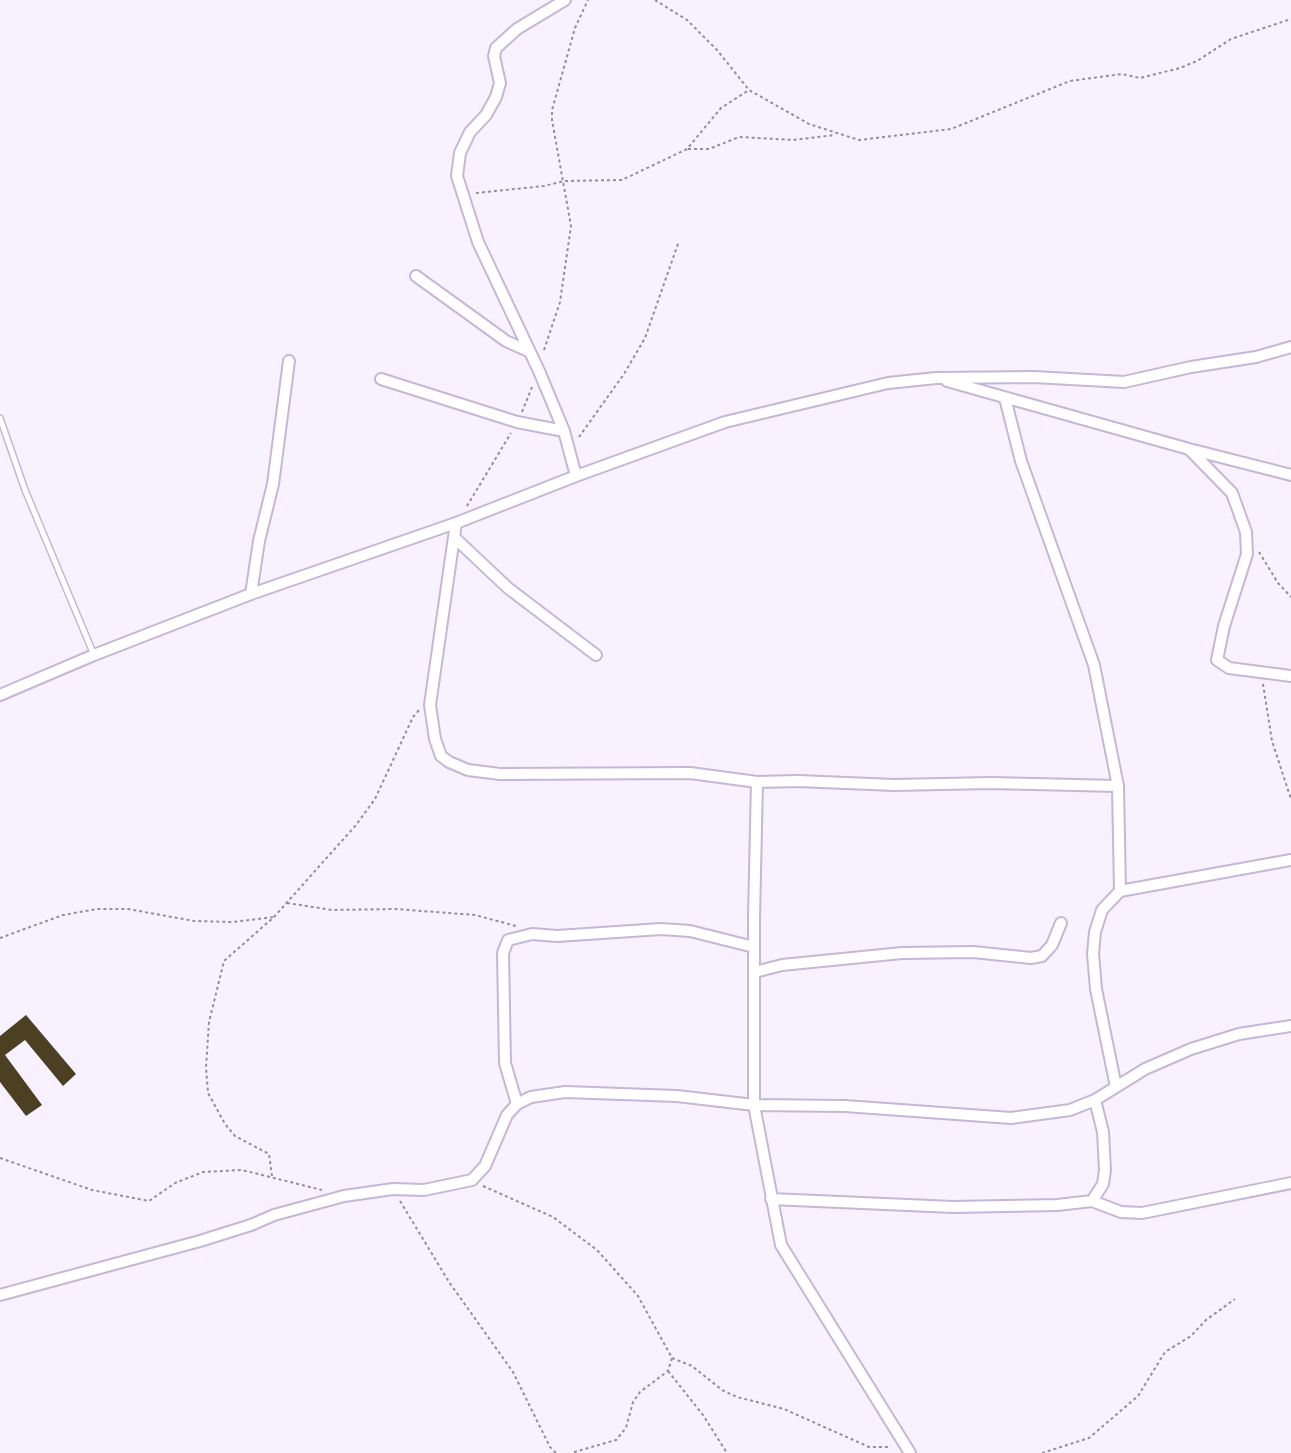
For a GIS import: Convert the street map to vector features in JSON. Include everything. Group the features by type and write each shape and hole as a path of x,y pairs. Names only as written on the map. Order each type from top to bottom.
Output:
{"street":[{"path":"565,0 517,29 496,48 494,56 500,83 496,97 486,115 470,132 460,153 457,176 461,195 478,242 539,371 564,430 576,476"},
{"path":"416,276 506,341 528,351"},
{"path":"0,695 94,655 251,594 456,523 576,476 725,422 888,383 936,378 1034,377 1124,382 1191,367 1257,357 1291,347"},
{"path":"251,594 259,541 273,484 289,361"},
{"path":"936,378 1189,449 1291,475"},
{"path":"381,380 517,422 564,430"},
{"path":"1005,398 1021,461 1094,665 1118,786 1120,891"},
{"path":"1189,449 1232,493 1246,532 1247,554 1224,626 1217,660 1230,668 1291,676"},
{"path":"456,523 456,539 430,705 435,739 441,756 468,770 500,774 690,773 757,782 1118,786"},
{"path":"456,539 508,588 596,655"},
{"path":"757,782 754,1105 781,1245 908,1450"},
{"path":"1116,1087 1096,989 1093,954 1095,932 1102,910 1120,891 1291,860"},
{"path":"754,972 782,965 902,953 974,952 1031,958 1042,956 1052,945 1061,923"},
{"path":"517,1104 505,1063 503,953 508,940 532,934 557,936 661,929 690,931 754,947"},
{"path":"0,1295 251,1226 274,1215 344,1196 393,1189 424,1190 472,1180 485,1166 507,1115 517,1104 531,1096 565,1092 677,1096 754,1105 845,1106 1011,1118 1070,1110 1095,1100 1145,1069 1191,1049 1239,1034 1291,1026"},
{"path":"1092,1201 1102,1184 1105,1170 1103,1132 1095,1100"},
{"path":"771,1200 953,1208 1057,1205 1092,1201 1121,1212 1142,1214 1291,1183"}],"lane":[{"path":"0,418 25,490 94,655"}],"path":[{"path":"543,351 561,302 569,256 571,226 552,110 575,28 588,0"},
{"path":"655,0 687,20 717,50 749,90 809,123 838,135 859,140 951,129 1070,81 1110,75 1140,78 1180,68 1197,61 1231,39 1291,19"},
{"path":"461,195 544,186 564,181 622,180 687,149 722,108 749,90"},
{"path":"687,149 709,149 740,137 794,140 838,135"},
{"path":"568,452 624,374 645,338 679,241"},
{"path":"456,523 517,422 539,371"},
{"path":"1246,532 1278,583 1291,597"},
{"path":"1261,673 1272,741 1291,799"},
{"path":"272,1176 268,1154 235,1136 225,1124 208,1093 206,1067 209,1022 224,961 274,917 356,825 375,799 413,717 422,707 430,705"},
{"path":"287,903 332,910 396,909 475,915 512,925 532,934"},
{"path":"0,938 63,915 97,909 128,909 194,921 233,922 274,917"},
{"path":"0,1158 92,1190 149,1201 175,1182 203,1172 242,1170 323,1190"},
{"path":"472,1180 553,1218 597,1250 638,1296 672,1358 692,1366 722,1390 737,1397 784,1409 869,1447 908,1450"},
{"path":"393,1189 449,1282 513,1372 550,1447 556,1453"},
{"path":"1042,1453 1089,1438 1138,1396 1165,1352 1191,1336 1206,1320 1235,1299"},
{"path":"571,1453 616,1440 627,1428 633,1402 640,1392 668,1371 672,1358"},
{"path":"668,1371 703,1415 727,1453"}],"building":[{"path":"26,1015 76,1074 63,1086 25,1040 5,1055 42,1105 26,1116 0,1082 0,1036"}]}
